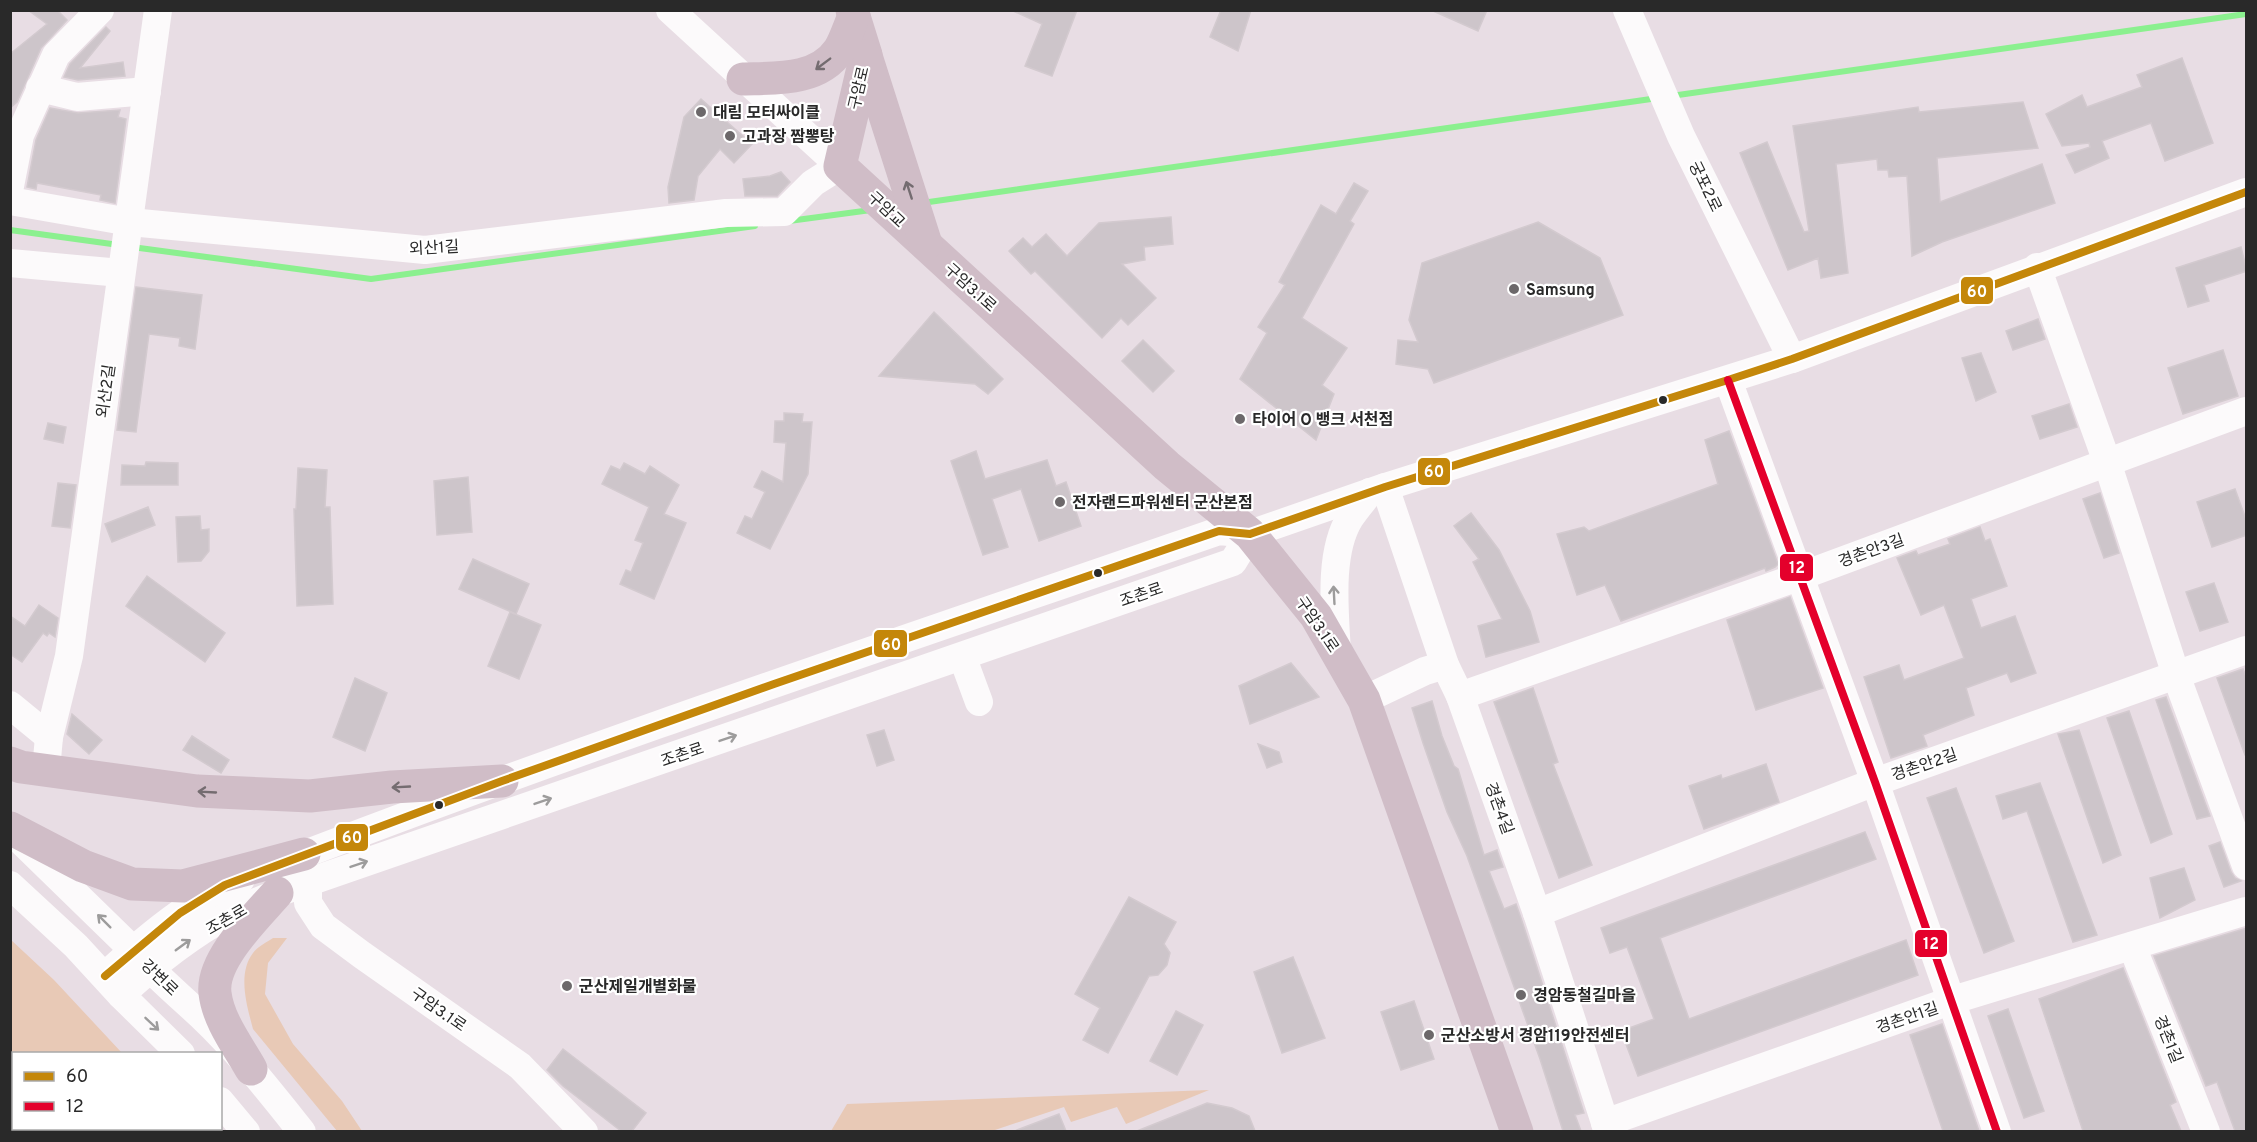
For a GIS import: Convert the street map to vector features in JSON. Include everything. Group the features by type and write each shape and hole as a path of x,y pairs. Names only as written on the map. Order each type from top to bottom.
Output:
{"main road":[{"path":"743,80 809,74 839,51 853,13"},
{"name":"구암로","path":"844,170 866,55 853,13"},
{"path":"866,55 926,246"},
{"name":"구암교","path":"844,170 926,246"},
{"name":"구암3.1로","path":"926,246 1167,466 1250,534 1316,616 1364,700 1517,1131"},
{"path":"10,763 197,791 310,796 392,787 502,781"},
{"path":"10,829 83,866 132,884 183,886 306,868"},
{"path":"251,1069 230,1034 217,1004 215,985 226,955 234,942 277,893"}],"street":[{"path":"10,186 20,135 56,55 100,10"},
{"name":"외산2길","path":"46,770 49,737 69,656 158,10"},
{"path":"670,10 743,80 844,170"},
{"name":"궁포2로","path":"1627,10 1681,136 1792,359"},
{"path":"40,88 77,97 147,91"},
{"name":"외산1길","path":"10,201 126,246 425,250 726,213 784,212 813,183 844,170"},
{"name":"조촌로","path":"142,960 230,914 277,893 306,868 502,781 774,684 1219,531 1250,534 1378,489 1792,359 2037,267 2247,192"},
{"path":"10,263 126,246"},
{"path":"2037,267 2107,462 2176,675 2247,866"},
{"path":"1728,380 1875,782 1997,1131"},
{"name":"경촌안3길","path":"1460,696 1801,576 2247,411"},
{"path":"1337,653 1334,581 1339,549 1348,520 1378,489"},
{"name":"경촌4길","path":"1378,489 1445,665 1460,696 1537,913 1607,1127"},
{"name":"조촌로","path":"113,986 142,960 180,913 225,885 306,868 969,654 1233,562 1250,534"},
{"name":"경촌안2길","path":"1537,913 1875,782 2247,650"},
{"path":"969,654 966,664 979,702"},
{"path":"1364,700 1425,671 1445,665"},
{"path":"10,705 49,737"},
{"name":"강변로","path":"10,829 202,1017 251,1069 302,1131"},
{"name":"구암3.1로","path":"306,868 308,903 323,926 362,956 520,1066 584,1131"},
{"path":"10,885 180,1052"},
{"name":"경촌안1길","path":"1607,1127 1953,1000 2247,911"},
{"name":"경촌1길","path":"2132,946 2206,1131"},
{"path":"222,1103 246,1131"}],"shaded area":[{"path":"273,938 287,938 268,963 265,994 293,1044 342,1101 362,1131 337,1131 253,1029 245,990 245,970 255,951"},
{"path":"10,939 54,980 121,1052 12,1052 11,1071"},
{"path":"1209,1090 1126,1124 1117,1107 1071,1122 1064,1107 992,1131 831,1131 847,1104"}],"building":[{"path":"28,10 57,10 67,20 41,48 17,102 10,108 10,54 47,24"},
{"path":"1011,10 1077,10 1052,76 1025,66 1042,24"},
{"path":"1221,10 1251,10 1238,51 1210,37"},
{"path":"1431,10 1487,10 1478,31"},
{"path":"106,27 110,31 80,68 123,62 125,76 78,80 64,77 70,64"},
{"path":"2182,58 2213,143 2165,161 2151,123 2102,141 2109,158 2075,173 2066,155 2090,147 2089,143 2062,146 2046,114 2082,95 2087,107 2142,87 2137,75"},
{"path":"701,99 752,144 734,163 720,149 698,176 694,200 669,203 668,187 684,117"},
{"path":"2023,102 2038,148 1937,158 1940,202 2042,164 2055,203 1942,242 1912,256 1907,176 1889,177 1888,170 1878,170 1877,159 1836,164 1848,273 1821,278 1818,258 1788,270 1740,153 1767,142 1804,232 1809,231 1793,126 1918,107 1919,112"},
{"path":"50,108 78,113 120,110 118,117 126,119 115,203 100,200 101,195 37,183 36,189 27,187 36,140"},
{"path":"781,172 790,182 777,196 745,196 743,179 770,176"},
{"path":"1354,183 1368,191 1350,221 1354,224 1302,318 1347,348 1322,385 1334,394 1316,440 1240,379 1267,333 1258,327 1285,285 1279,282 1321,205 1336,214"},
{"path":"1171,217 1173,244 1144,247 1145,260 1122,264 1156,298 1128,325 1121,318 1102,338 1035,271 1031,274 1009,251 1023,238 1032,247 1046,234 1067,256 1099,223"},
{"name":"Samsung","path":"1538,222 1600,258 1623,315 1434,383 1428,369 1396,364 1398,340 1418,342 1409,320 1422,263"},
{"path":"2241,247 2247,271 2204,285 2209,301 2188,307 2176,268"},
{"path":"136,287 202,295 195,349 179,346 180,338 149,334 136,432 117,430"},
{"path":"934,312 1003,379 988,394 975,384 879,376"},
{"path":"2038,319 2045,339 2013,350 2006,331"},
{"path":"1143,340 1174,371 1153,392 1122,361"},
{"path":"2223,350 2238,396 2183,414 2168,368"},
{"path":"1981,353 1996,392 1976,401 1962,358"},
{"path":"2069,404 2077,427 2040,439 2032,416"},
{"path":"784,413 803,414 802,422 812,422 808,474 770,549 737,533 745,516 752,519 765,492 754,487 762,471 783,482 786,443 774,442 775,421 784,421"},
{"path":"48,423 66,427 63,443 44,439"},
{"path":"1729,431 1778,564 1766,571 1765,568 1621,621 1605,585 1577,595 1557,534 1584,527 1589,531 1718,484 1705,440"},
{"path":"976,451 985,479 1047,460 1056,486 1066,482 1081,526 1039,541 1021,489 992,499 1008,547 983,555 951,461"},
{"path":"146,462 178,463 178,485 121,485 122,465 145,466"},
{"path":"624,463 645,474 650,466 679,485 664,514 686,523 654,599 620,584 626,570 631,572 643,543 635,540 649,507 602,484 611,466 620,470"},
{"path":"298,468 327,470 325,507 330,507 333,604 297,606 294,509 296,509"},
{"path":"468,477 472,532 437,535 434,481"},
{"path":"58,483 76,485 70,528 52,526"},
{"path":"2235,489 2247,522 2247,535 2212,547 2197,502"},
{"path":"2100,493 2119,553 2104,558 2083,499"},
{"path":"148,507 155,525 112,542 105,524"},
{"path":"1471,513 1499,550 1530,611 1539,642 1486,657 1478,626 1502,619 1473,562 1479,559 1454,526"},
{"path":"200,516 201,530 209,529 209,551 201,561 178,562 176,517"},
{"path":"1980,527 1985,541 1990,539 2007,586 1971,599 1981,628 2015,616 2036,673 2011,682 2007,673 1966,688 1974,715 1923,735 1927,746 1891,758 1864,677 1899,665 1904,680 1964,658 1944,605 1921,615 1897,558 1916,551 1918,555 1950,544 1948,539"},
{"path":"473,559 529,584 516,614 459,589"},
{"path":"147,576 225,633 205,662 126,606"},
{"path":"2214,583 2228,622 2200,631 2186,592"},
{"path":"1790,597 1823,688 1756,710 1727,620"},
{"path":"39,605 58,618 55,637 49,633 47,636 43,633 22,662 10,654 10,616 25,626"},
{"path":"510,612 541,625 519,679 488,666"},
{"path":"1291,663 1319,697 1250,724 1239,686"},
{"path":"2243,669 2247,679 2247,755 2245,755 2217,678"},
{"path":"355,678 387,693 365,751 333,737"},
{"path":"1533,688 1558,762 1553,764 1592,865 1559,878 1494,702"},
{"path":"2166,697 2210,816 2197,819 2156,700"},
{"path":"1432,701 1442,736 1454,766 1458,769 1484,855 1497,850 1503,867 1489,871 1504,909 1516,904 1521,918 1584,1113 1575,1115 1581,1131 1563,1131 1540,1059 1467,856 1447,812 1423,743 1412,708"},
{"path":"2129,711 2172,834 2151,843 2107,718"},
{"path":"72,714 102,740 89,754 67,734"},
{"path":"884,730 894,760 877,766 867,735"},
{"path":"2079,730 2121,855 2103,863 2058,734"},
{"path":"192,736 229,760 221,773 183,750"},
{"path":"1258,744 1279,752 1282,762 1267,768"},
{"path":"1766,764 1779,802 1704,829 1689,786 1721,775 1722,779"},
{"path":"2040,783 2097,935 2073,942 2027,811 2003,819 1996,796"},
{"path":"1956,788 2014,941 1984,953 1927,798"},
{"path":"1865,832 1876,859 1660,938 1689,1019 1906,940 1918,975 1638,1076 1621,1031 1654,1019 1627,947 1610,953 1601,928"},
{"path":"2220,842 2231,872 2241,881 2224,887 2209,846"},
{"path":"2184,868 2195,900 2160,918 2150,878"},
{"path":"1129,897 1176,922 1164,944 1170,953 1167,965 1158,975 1149,976 1108,1053 1083,1040 1100,1008 1075,994"},
{"path":"2247,928 2247,1131 2235,1131 2217,1082 2206,1086 2154,956"},
{"path":"1293,957 1325,1038 1282,1053 1254,972"},
{"path":"2123,968 2176,1102 2170,1105 2181,1131 2083,1131 2039,999"},
{"path":"1414,1001 1434,1059 1401,1070 1381,1012"},
{"path":"2008,1009 2044,1111 2024,1118 1988,1016"},
{"path":"1176,1011 1203,1025 1177,1075 1150,1061"},
{"path":"1942,1024 1979,1131 1943,1131 1910,1035"},
{"path":"563,1049 646,1113 632,1131 621,1131 563,1086 547,1070"},
{"path":"1207,1103 1232,1108 1249,1116 1255,1131 1137,1131"},
{"path":"1059,1114 1066,1131 1017,1130"}],"waterway":[{"path":"1671,96 2246,14"},
{"path":"922,203 1658,98"},
{"path":"789,221 871,210"},
{"path":"132,247 371,279 755,226"},
{"path":"10,230 119,245"}],"transit line":[{"name":"60","path":"105,976 180,913 225,885 502,781 774,684 1219,531 1250,534 1385,487 1792,359 2246,192"},
{"name":"12","path":"1728,380 1875,782 1997,1132"}],"place":[{"name":"대림 모터싸이클","path":"701,112"},
{"name":"고과장 짬뽕탕","path":"730,136"},
{"name":"Samsung","path":"1514,289"},
{"name":"타이어 O 뱅크 서천점","path":"1240,419"},
{"name":"전자랜드파워센터 군산본점","path":"1060,502"},
{"name":"군산제일개별화물","path":"567,986"},
{"name":"경암동철길마을","path":"1521,995"},
{"name":"군산소방서 경암119안전센터","path":"1429,1035"}]}
